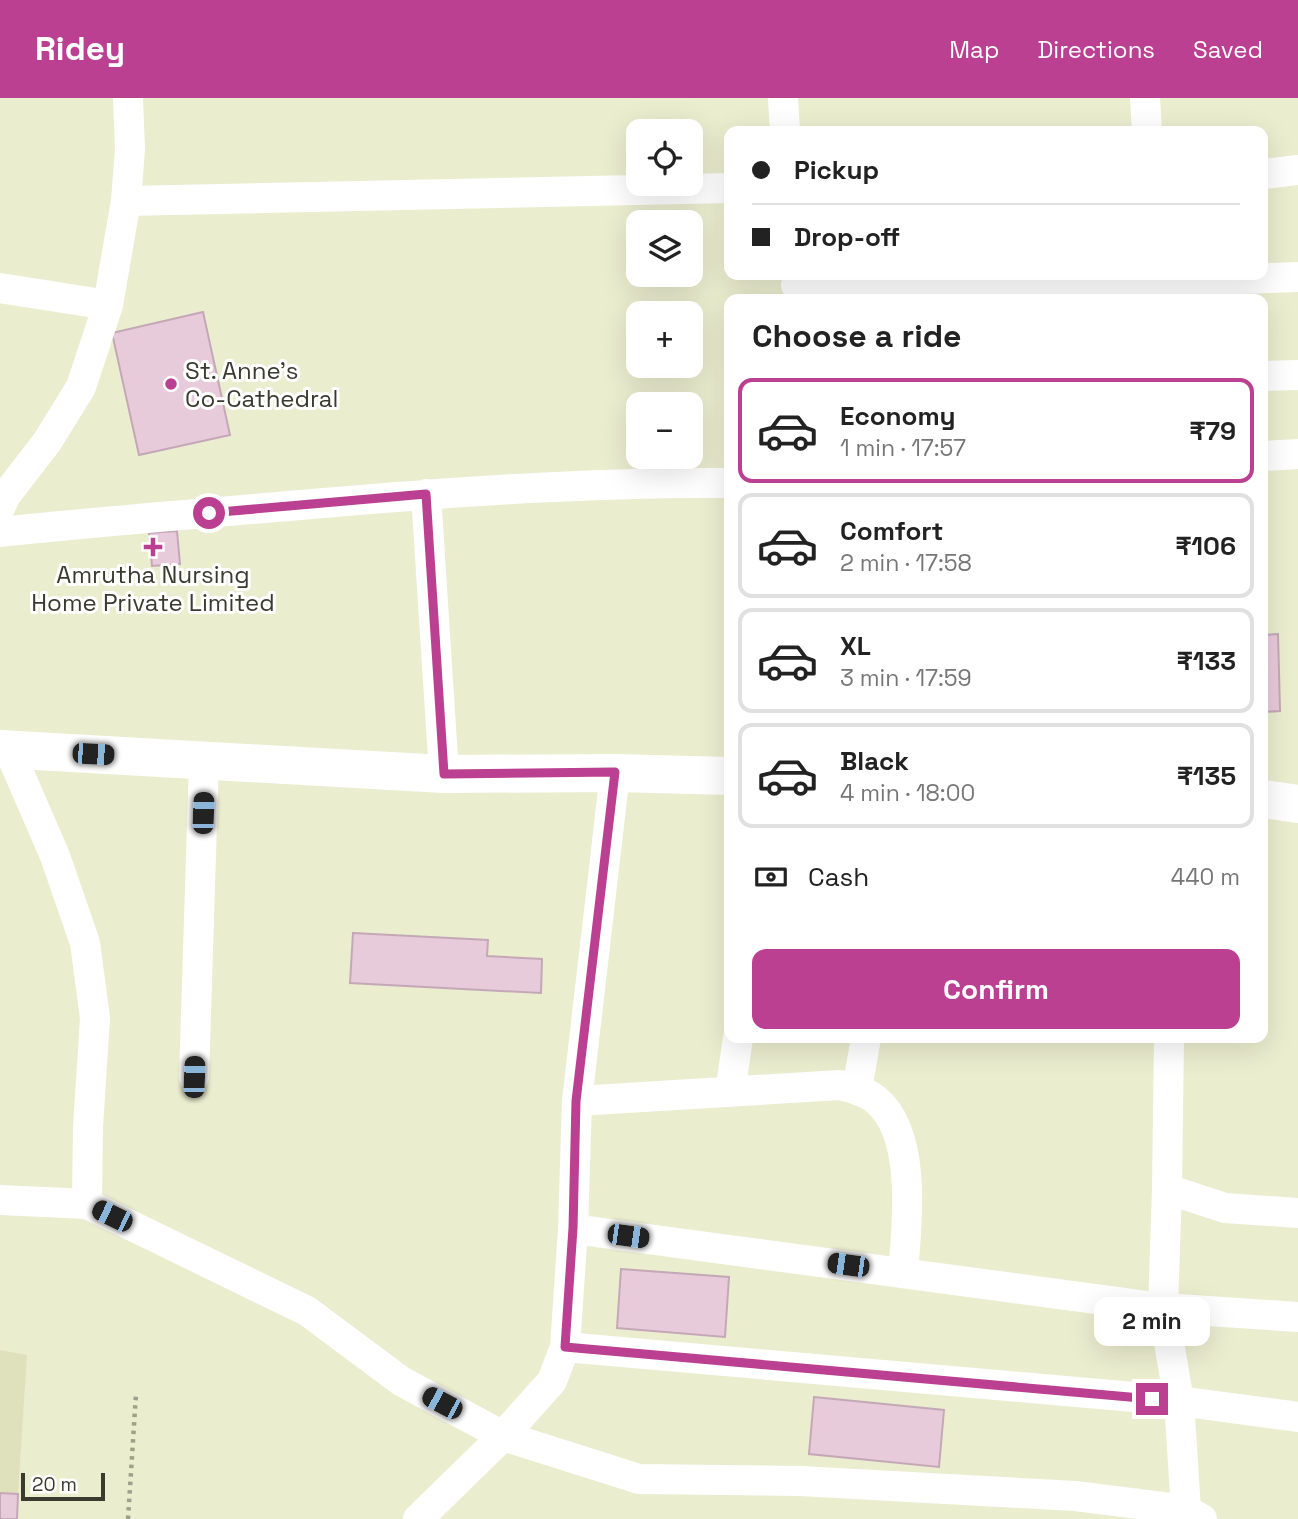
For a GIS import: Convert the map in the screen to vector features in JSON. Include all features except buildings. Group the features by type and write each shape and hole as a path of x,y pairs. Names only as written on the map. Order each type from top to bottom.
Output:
{"main road":[{"path":"5,749 444,774 615,772 724,776"},
{"path":"1268,800 1298,804"}],"street":[{"path":"0,508 6,495 47,442 82,387 108,305 126,201 130,149 128,98"},
{"path":"783,98 785,126"},
{"path":"1145,98 1147,126"},
{"path":"1268,174 1298,170"},
{"path":"126,201 724,188"},
{"path":"1268,279 1298,277"},
{"path":"796,286 1153,285 1244,280"},
{"path":"0,288 108,305"},
{"path":"1268,376 1298,374"},
{"path":"1268,456 1298,454"},
{"path":"0,531 426,494 602,483 724,483"},
{"path":"426,494 444,774"},
{"path":"5,749 55,856 85,943 95,1018 88,1127 87,1204"},
{"path":"194,1077 204,761"},
{"path":"418,1519 503,1436 552,1381 565,1347 573,1228 576,1101 615,772"},
{"path":"730,1092 737,1043"},
{"path":"857,1089 865,1043"},
{"path":"0,1200 87,1204 307,1311 401,1381 503,1436 639,1479 800,1481 1075,1496 1194,1515 1163,1308 1169,1043"},
{"path":"576,1101 840,1085 857,1089 876,1100 886,1111 897,1132 909,1200 903,1273"},
{"path":"1167,1189 1225,1208 1298,1213"},
{"path":"573,1228 1163,1308 1298,1317"},
{"path":"565,1347 1179,1401 1298,1417"}],"path":[{"path":"128,1519 136,1394"}],"shaded area":[{"path":"0,1350 27,1355 18,1494 0,1493"}],"place":[{"name":"St. Anne's Co-Cathedral","path":"171,384"},
{"name":"Amrutha Nursing Home Private Limited","path":"153,547"}],"route":[{"path":"209,513 426,494 444,774 615,772 576,1101 573,1228 565,1347 1152,1399"}]}
